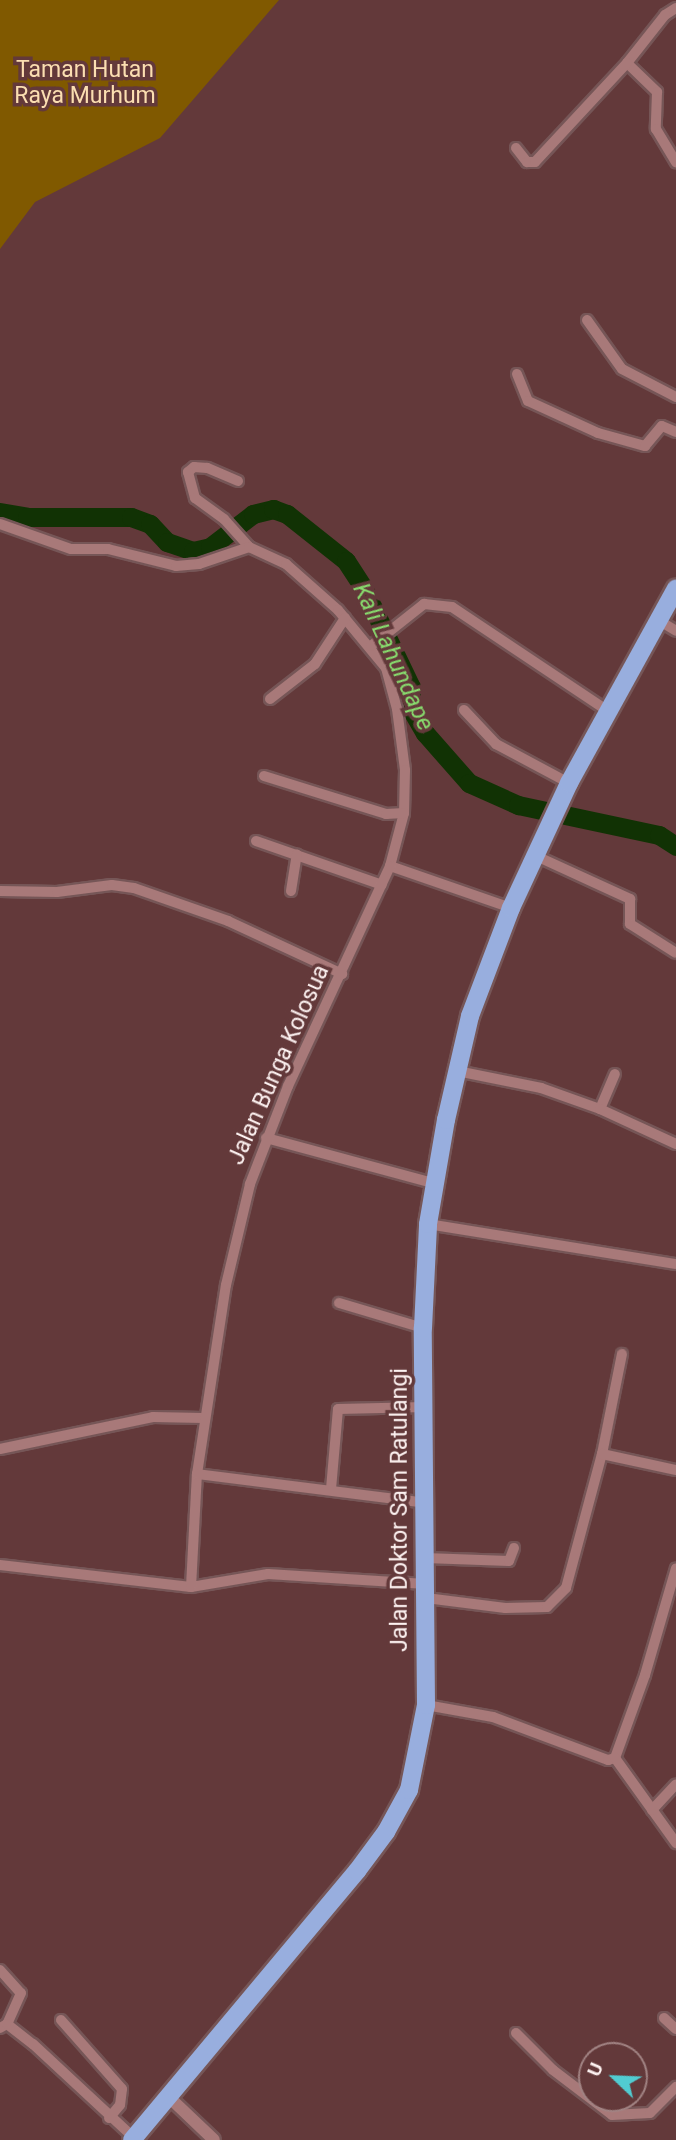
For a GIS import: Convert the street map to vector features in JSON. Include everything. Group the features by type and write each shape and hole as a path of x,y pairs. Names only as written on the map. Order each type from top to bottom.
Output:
{"highway":[{"name":"Jalan Doktor Sam Ratulangi","path":"133,2139 171,2099 386,1832 415,1772 426,1705 423,1328 428,1224 433,1183 457,1071 470,1016 511,908 548,822 608,711 667,614 676,589"}],"street":[{"path":"516,148 527,162 536,162 627,64 665,15 676,8"},
{"path":"627,64 657,92 656,129 676,162"},
{"path":"587,320 622,369 676,397"},
{"path":"517,374 528,401 598,433 645,446 662,426 676,432"},
{"path":"0,524 71,549 108,549 176,566 200,564 249,547 224,519 195,498 188,472 194,467 207,468 238,481"},
{"name":"Jalan Bunga Kolosua","path":"191,1587 203,1418 236,1234 266,1138 382,885 404,813 405,770 397,709 377,644 286,564 249,547"},
{"path":"377,644 424,604 452,607 608,711"},
{"path":"667,614 676,631"},
{"path":"270,699 315,664 345,618"},
{"path":"464,710 496,744 569,783"},
{"path":"264,776 386,814 404,813"},
{"path":"256,841 382,885"},
{"path":"291,891 297,854"},
{"path":"534,855 630,899 630,924 676,953"},
{"path":"390,866 511,908"},
{"path":"0,891 57,892 112,885 134,888 228,921 342,974"},
{"path":"457,1071 541,1088 600,1109 676,1144"},
{"path":"600,1109 615,1074"},
{"path":"266,1138 433,1183"},
{"path":"428,1224 676,1264"},
{"path":"339,1303 423,1328"},
{"path":"0,1564 191,1587 268,1574 426,1591 540,1609 554,1603 570,1576 602,1454 622,1354"},
{"path":"331,1489 338,1409 425,1407"},
{"path":"0,1449 153,1417 203,1418"},
{"path":"602,1454 676,1470"},
{"path":"197,1474 426,1503"},
{"path":"425,1558 509,1561 514,1548"},
{"path":"614,1758 641,1688 676,1568"},
{"path":"426,1705 503,1719 608,1760 614,1758"},
{"path":"614,1758 676,1843"},
{"path":"652,1810 676,1784"},
{"path":"0,1970 21,1993 4,2026 41,2050 133,2139"},
{"path":"664,2018 676,2029"},
{"path":"61,2020 122,2089 120,2105 109,2118"},
{"path":"516,2033 553,2070 612,2115 650,2113 676,2087"},
{"path":"171,2099 214,2140"}],"green space":[{"name":"Taman Hutan Raya Murhum","path":"0,0 279,0 160,138 35,202 0,249"}],"waterway":[{"name":"Kali Lahundape","path":"0,512 27,517 131,517 150,524 167,542 193,551 210,547 253,514 273,509 287,514 346,561 364,589 411,687 411,709 425,733 469,783 518,805 659,835 676,846"}]}
